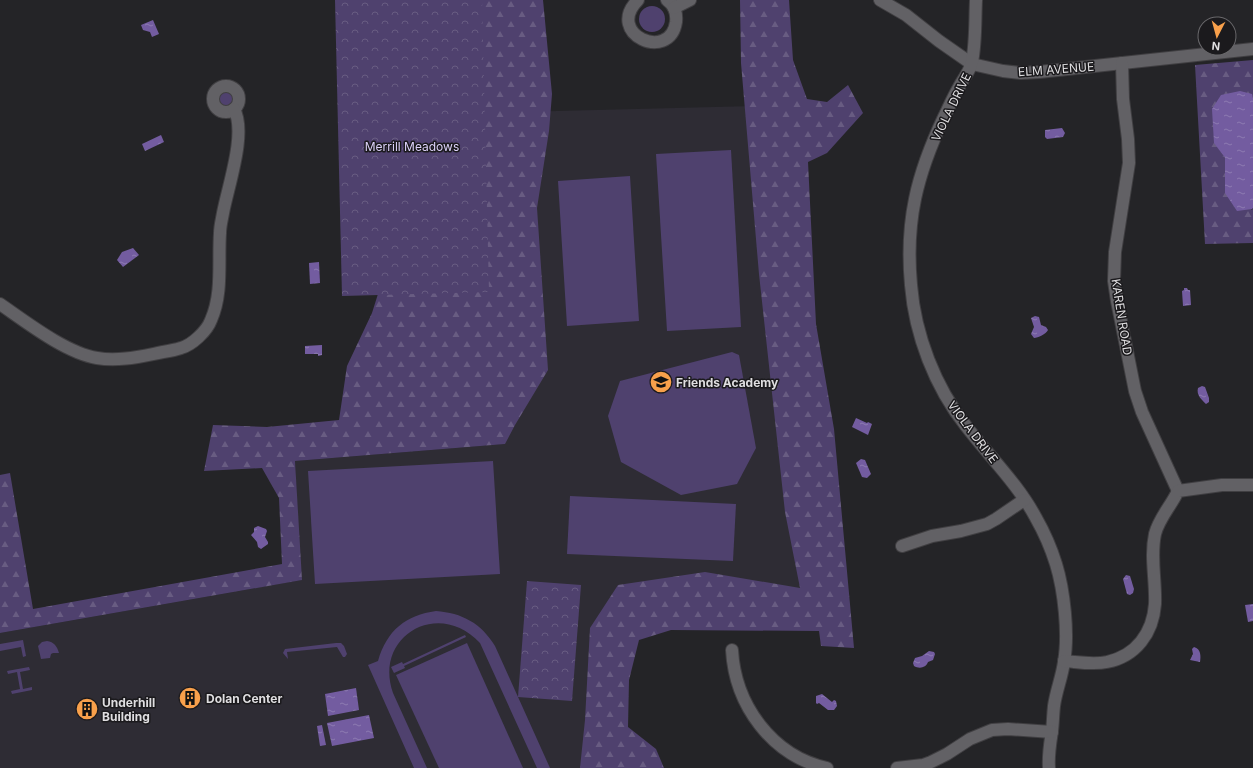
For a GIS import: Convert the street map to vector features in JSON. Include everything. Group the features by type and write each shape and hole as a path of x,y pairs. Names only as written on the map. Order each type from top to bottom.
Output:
{"street":[{"path":"638,0 632,6 628,21 630,28 635,35 641,40 648,42 656,42 664,39 674,28 676,20 670,4 690,0"},
{"name":"ELM AVENUE","path":"880,0 906,15 939,41 972,64 1003,71 1021,73 1039,72 1253,49"},
{"name":"VIOLA DRIVE","path":"976,0 972,64 958,88 927,155 920,176 912,211 909,238 912,292 919,331 933,370 944,393 964,424 1036,517 1056,564 1065,612 1064,660 1054,705 1052,732 1048,754 1049,768"},
{"name":"KAREN ROAD","path":"1122,63 1123,99 1128,139 1129,163 1115,252 1114,281 1135,392 1142,412 1178,491"},
{"path":"0,304 43,334 79,353 97,358 114,359 134,357 182,348 193,342 207,328 217,302 220,232 235,161 238,134 238,122 234,109"},
{"path":"1064,660 1085,663 1106,662 1124,657 1138,646 1145,636 1152,620 1155,603 1153,562 1155,534 1161,519 1172,504 1178,491 1222,485 1253,485"},
{"path":"902,546 932,536 987,524 1024,500"},
{"path":"732,650 733,667 742,696 751,714 764,731 776,743 796,757 827,768"},
{"path":"897,768 923,765 931,762 947,754 970,738 992,730 1008,729 1052,732"}],"shaded area":[{"name":"Friends Academy","path":"790,105 846,628 630,611 610,768 0,768 0,633 301,580 295,461 505,444 518,112"}],"green space":[{"name":"Merrill Meadows","path":"335,0 482,0 489,292 342,296"},
{"path":"409,0 543,0 552,94 549,131 537,208 548,370 505,444 295,461 302,580 0,633 0,475 10,473 33,609 282,564 279,498 262,468 204,471 213,425 267,427 339,420 347,366 372,313 410,192"},
{"path":"740,0 789,0 793,60 807,99 827,102 848,85 863,113 827,153 808,162 816,324 834,429 854,648 821,646 819,631 671,630 639,640 629,680 628,727 656,749 664,768 580,768 585,720 590,628 618,585 705,572 800,588 785,512 759,274 741,63"},
{"path":"652,6 661,10 665,19 661,28 652,32 643,28 639,19 643,10"},
{"path":"1253,60 1253,98 1251,94 1214,142 1225,158 1225,178 1252,210 1253,208 1253,243 1205,244 1195,65"},
{"path":"226,90 232,93 235,99 232,105 226,108 220,105 217,99 220,93"},
{"path":"731,150 741,327 667,331 656,154"},
{"path":"630,176 639,321 567,326 558,181"},
{"path":"732,352 739,355 756,448 737,484 681,495 621,462 608,416 620,381"},
{"path":"493,461 500,574 315,584 308,471"},
{"path":"570,496 736,504 733,561 567,554"},
{"path":"527,581 581,585 572,701 518,697"},
{"path":"436,611 454,614 470,621 477,625 490,638 550,768 537,768 480,643 464,630 446,624 429,624 414,630 401,640 392,655 389,673 393,693 427,768 414,768 368,665 378,661 387,641 399,626 416,616"},
{"path":"465,635 466,637 404,666 405,668 394,673 391,667 402,662 403,664"},
{"path":"23,640 26,656 23,657 21,647 0,651 0,644"},
{"path":"42,642 52,642 55,645 59,653 51,654 50,658 41,659 38,646"},
{"path":"341,643 344,646 347,654 345,657 343,657 337,647 287,652 288,659 283,653 285,649"},
{"path":"467,643 523,768 439,768 396,675"},
{"path":"29,667 30,670 20,672 23,689 32,687 32,690 12,694 11,691 20,689 17,672 8,674 7,671"}],"water":[{"path":"153,20 159,34 152,37 150,32 143,30 141,25"},
{"path":"1240,91 1252,94 1253,98 1253,208 1237,211 1225,193 1225,158 1214,143 1212,109 1221,95"},
{"path":"1062,128 1065,133 1063,137 1047,139 1045,137 1045,130"},
{"path":"161,135 164,142 145,151 142,144"},
{"path":"133,248 139,255 123,267 117,260 122,252"},
{"path":"319,262 320,283 310,284 309,263"},
{"path":"1184,288 1190,290 1191,305 1183,306 1182,291"},
{"path":"1035,316 1039,317 1041,325 1046,327 1048,330 1042,336 1034,338 1031,334 1034,327 1031,318"},
{"path":"322,345 322,355 318,356 318,354 305,354 305,346"},
{"path":"1202,386 1205,387 1209,398 1209,402 1206,404 1198,393 1198,388"},
{"path":"856,418 872,424 868,435 852,427"},
{"path":"861,459 865,460 871,474 867,478 862,477 856,463"},
{"path":"258,526 266,529 267,531 265,537 268,544 261,549 258,547 257,542 251,535 254,532 254,528"},
{"path":"1126,575 1130,576 1134,589 1133,593 1130,595 1127,594 1123,579"},
{"path":"1253,604 1253,621 1248,622 1245,605"},
{"path":"1194,647 1199,651 1200,662 1190,660 1193,654 1192,649"},
{"path":"929,651 934,652 935,654 933,660 928,662 926,666 914,666 913,663 915,658 922,656"},
{"path":"356,688 359,710 328,716 325,694"},
{"path":"822,694 832,702 834,700 836,701 837,706 834,710 828,710 819,703 816,703 816,696"},
{"path":"369,715 374,738 332,746 327,723"},
{"path":"322,725 326,745 320,746 317,726"}],"place":[{"name":"Friends Academy","path":"661,382"},
{"name":"Dolan Center","path":"190,698"},
{"name":"Underhill Building","path":"87,709"}]}
